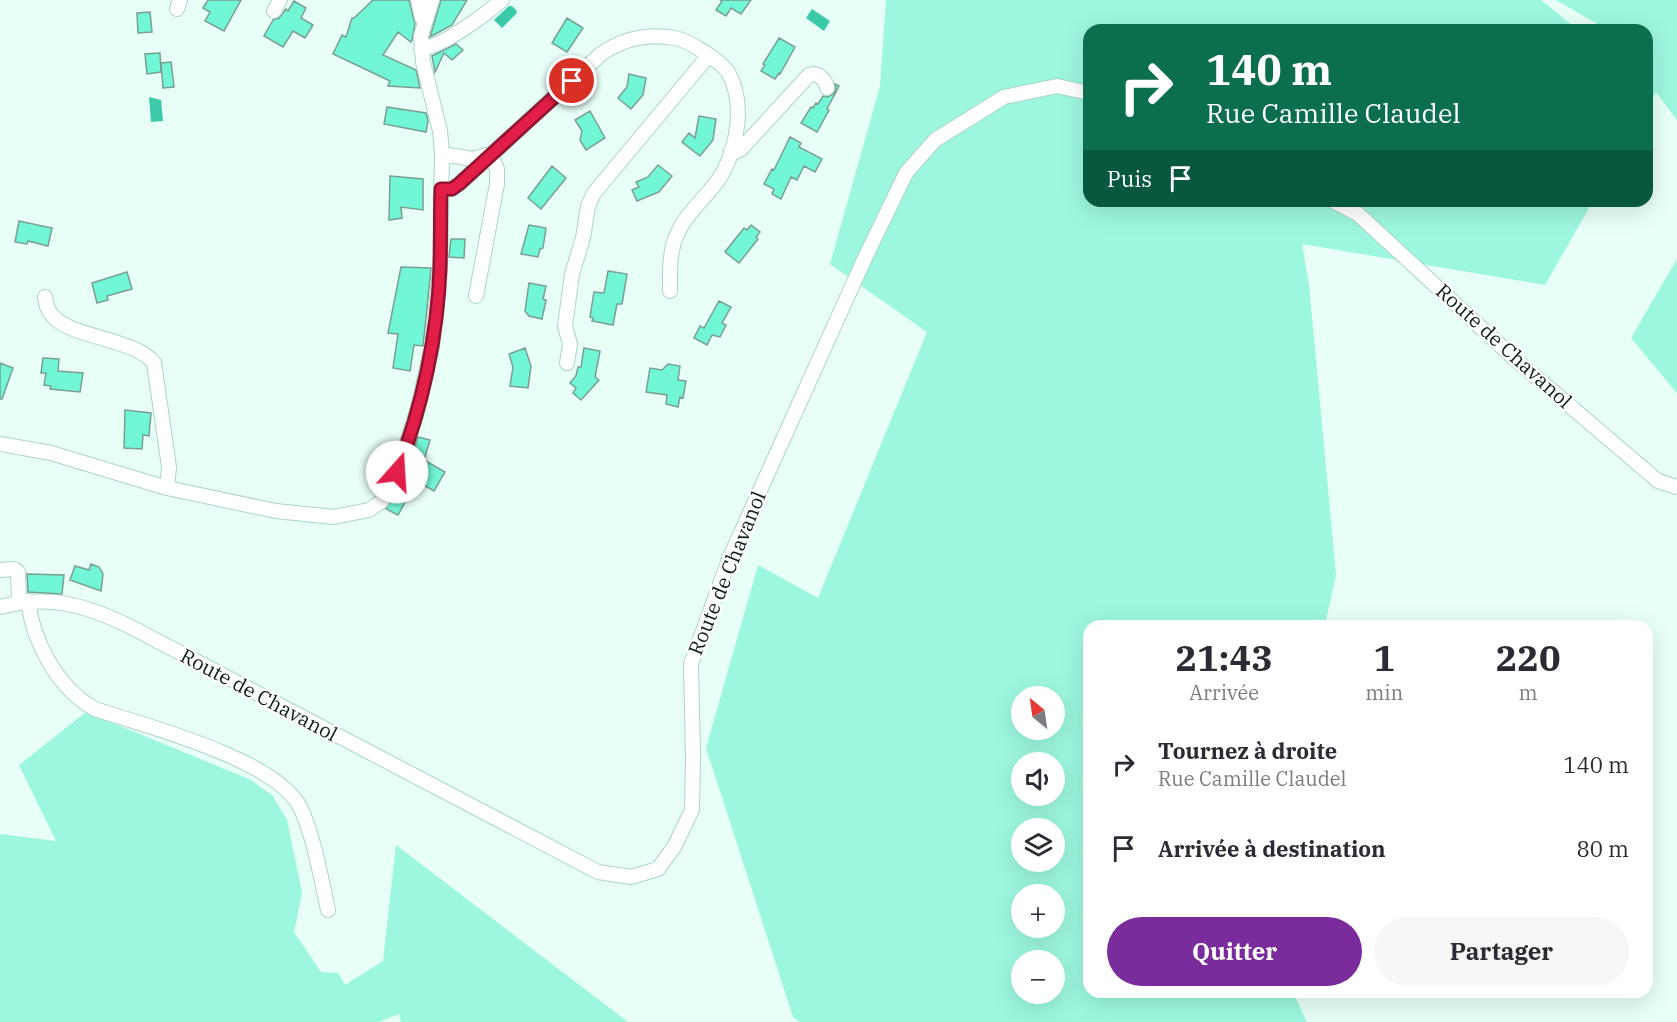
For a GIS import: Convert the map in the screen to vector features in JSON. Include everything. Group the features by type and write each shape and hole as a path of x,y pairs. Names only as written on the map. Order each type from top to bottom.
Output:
{"street":[{"path":"418,0 422,18 425,21"},
{"path":"0,444 51,453 167,488 313,516 334,517 354,514 369,510 382,501 401,461 418,408 432,348 440,268 442,143 421,49 421,36 432,0"},
{"path":"421,49 433,46 473,22 502,0"},
{"path":"441,189 452,189 476,170 490,154 602,54 622,42 648,36 679,39 709,55 727,71 735,93 737,109 731,151 723,172 677,232 671,257 670,291"},
{"path":"567,363 570,344 565,326 574,266 583,238 588,206 594,193 709,55"},
{"path":"731,151 741,149 809,75 821,77 827,88"},
{"name":"Route de Chavanol","path":"0,607 24,602 47,601 80,605 99,612 598,872 631,877 658,868 675,847 692,810 691,664 706,620 730,557 863,262 906,173 935,140 1004,97 1057,86 1083,92"},
{"path":"442,154 473,159 490,154"},
{"path":"476,296 497,184 497,169 490,154"},
{"name":"Route de Chavanol","path":"1345,207 1358,214 1515,359 1658,482 1677,487"},
{"path":"45,297 47,307 57,321 142,353 154,363 169,467 167,488"},
{"path":"0,570 14,569 18,573 24,602 43,651 53,668 86,704 219,752 271,778 292,796 304,819 328,910"}],"shaded area":[{"path":"886,0 1541,0 1571,24 1083,24 1083,207 1590,207 1545,285 1302,244 1309,285 1336,575 1326,620 1083,620 1083,998 1296,998 1307,1022 799,1022 793,1017 706,748 758,565 818,598 927,332 830,264 880,86"},
{"path":"1556,0 1677,0 1677,120 1656,92 1653,97 1653,24 1598,24"},
{"path":"509,6 517,11 502,28 494,20"},
{"path":"812,9 830,21 824,31 806,18"},
{"path":"149,97 161,100 163,121 151,122"},
{"path":"1677,259 1677,393 1631,338"},
{"path":"86,712 249,779 272,795 287,820 302,893 294,932 321,972 338,973 345,985 383,961 396,845 628,1022 401,1022 399,1014 379,1022 0,1022 0,834 56,841 19,765"}],"building":[{"path":"208,0 241,0 224,31 205,21 210,12 203,8"},
{"path":"373,0 409,0 415,24 412,40 411,42 398,32 383,55 416,70 420,88 388,86 390,81 333,54 342,35 346,37 352,18"},
{"path":"441,0 467,0 452,25 430,37"},
{"path":"720,0 751,0 741,14 731,8 726,16 716,10 722,1"},
{"path":"294,1 306,8 301,18 313,25 305,38 293,31 283,47 264,36 273,20 279,18 286,9 288,11"},
{"path":"150,12 152,32 138,33 137,13"},
{"path":"567,18 583,28 567,52 552,43"},
{"path":"779,38 795,47 775,79 761,71"},
{"path":"456,44 463,50 452,60 444,53 435,72 432,56"},
{"path":"160,53 161,72 147,74 145,54"},
{"path":"171,62 174,87 163,88 161,63"},
{"path":"629,74 646,78 643,95 631,109 618,98 627,87"},
{"path":"835,84 839,86 817,132 801,123 811,107 818,104 823,96 828,97 833,94 836,90"},
{"path":"387,107 426,113 428,121 426,132 384,124"},
{"path":"590,111 605,138 586,150 580,140 582,131 575,120"},
{"path":"699,116 716,119 713,140 700,156 682,142 689,133 695,138"},
{"path":"790,137 801,143 799,147 822,159 815,172 804,166 797,180 791,177 781,199 772,194 774,189 764,184 772,169 774,170"},
{"path":"658,165 672,176 659,192 637,201 632,190 639,187 636,182 648,177"},
{"path":"552,166 566,178 541,209 528,198"},
{"path":"390,176 423,179 423,210 401,207 402,218 389,220"},
{"path":"19,221 52,228 48,246 28,241 27,244 15,242"},
{"path":"529,225 546,228 543,248 540,249 538,257 521,254"},
{"path":"751,225 760,232 756,237 758,239 739,263 725,252 744,228 747,230"},
{"path":"451,239 465,239 464,258 449,257"},
{"path":"401,267 431,268 423,346 414,345 410,371 393,368 398,334 388,333"},
{"path":"608,271 627,274 622,304 617,304 613,325 592,321 593,318 590,317 594,292 604,293"},
{"path":"127,272 132,289 107,296 108,300 97,303 92,283"},
{"path":"529,283 546,286 542,319 529,316 525,311"},
{"path":"719,301 731,307 722,323 726,325 720,337 712,335 707,345 694,338 700,326 704,328"},
{"path":"525,348 531,366 528,388 510,386 513,367 509,354"},
{"path":"584,348 600,351 595,377 599,380 581,400 573,393 576,388 570,383 576,376 578,367 581,367"},
{"path":"43,358 59,359 58,371 83,373 80,392 50,389 51,386 44,385 46,373 41,373"},
{"path":"0,363 13,368 2,399 0,399"},
{"path":"668,364 680,366 678,380 686,381 683,398 680,397 678,407 666,404 667,395 646,392 650,368 662,370"},
{"path":"125,410 151,413 149,436 143,435 142,449 124,448"},
{"path":"418,437 430,440 424,460 445,472 434,491 417,481 398,515 386,509 409,465"},
{"path":"91,564 99,567 103,574 101,591 70,580 75,566 89,570"},
{"path":"27,574 64,575 62,594 28,592"}],"route":[{"path":"397,472 418,408 432,348 440,268 441,189 452,189 476,170 490,154 572,81"}]}
